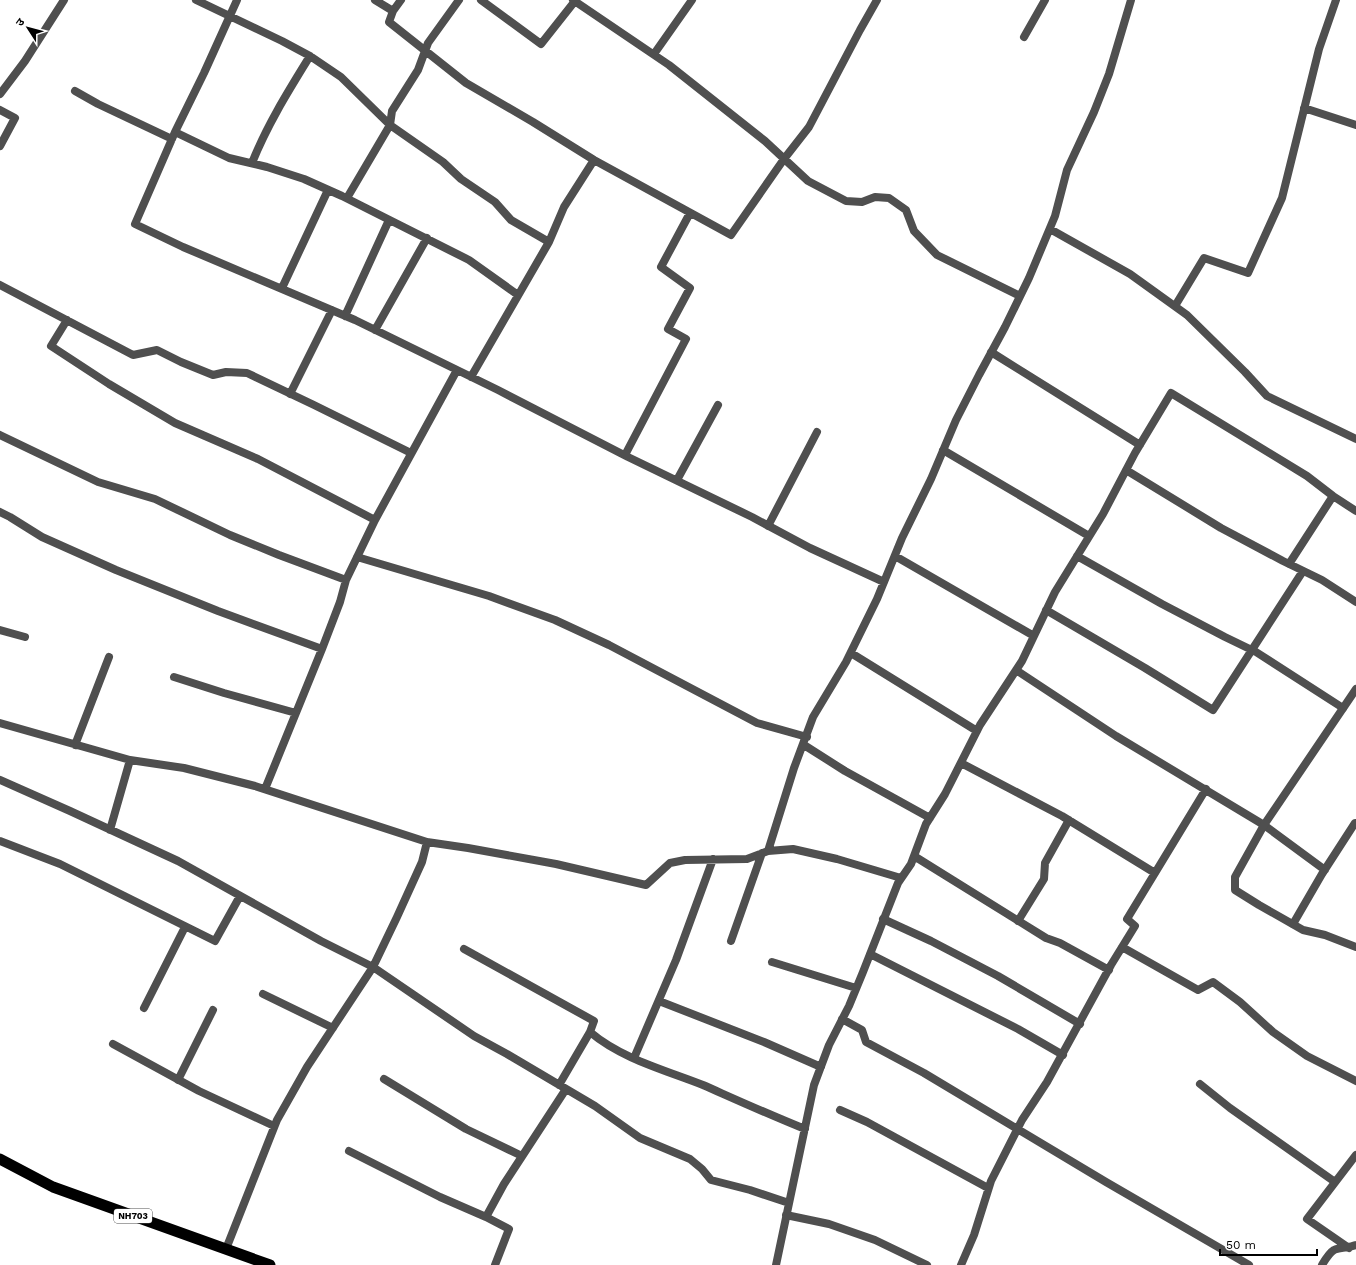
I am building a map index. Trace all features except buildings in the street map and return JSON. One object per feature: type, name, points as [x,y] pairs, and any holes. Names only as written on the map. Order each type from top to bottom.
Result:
[{"type":"highway","name":"NH703","points":[[0,1159],[53,1187],[270,1265]]},
{"type":"street","points":[[1,92],[25,61],[64,0]]},
{"type":"street","points":[[196,0],[282,41],[310,56],[341,77],[390,125],[443,162],[461,179],[495,202],[511,220],[549,242]]},
{"type":"street","points":[[237,0],[204,73],[173,136],[135,224],[183,247],[282,288],[375,330],[677,480],[810,548],[884,582]]},
{"type":"street","points":[[375,0],[393,11]]},
{"type":"street","points":[[401,0],[393,11],[388,22],[466,83],[534,122],[594,160],[731,235],[784,159],[809,127],[877,0]]},
{"type":"street","points":[[347,198],[390,125],[392,111],[418,70],[428,43],[459,0]]},
{"type":"street","points":[[481,0],[540,44],[574,1],[670,65],[765,141],[808,181],[846,201],[862,202],[875,197],[889,198],[906,210],[914,231],[937,255],[1020,296]]},
{"type":"street","points":[[654,54],[692,0]]},
{"type":"street","points":[[1024,37],[1045,0]]},
{"type":"street","points":[[731,942],[814,717],[851,653],[962,407],[1005,327],[1050,228],[1055,216],[1067,170],[1094,112],[1109,74],[1131,0]]},
{"type":"street","points":[[1175,306],[1204,258],[1248,272],[1282,198],[1319,49],[1336,0]]},
{"type":"street","points":[[252,163],[272,121],[291,86],[310,56]]},
{"type":"street","points":[[75,91],[98,104],[173,136],[229,158],[252,163],[304,179],[347,198],[469,260],[518,295]]},
{"type":"street","points":[[1304,108],[1356,125]]},
{"type":"street","points":[[0,110],[15,118],[0,146]]},
{"type":"street","points":[[471,377],[549,242],[564,208],[594,160]]},
{"type":"street","points":[[282,288],[328,190]]},
{"type":"street","points":[[625,455],[686,339],[668,329],[690,288],[662,267],[690,213]]},
{"type":"street","points":[[345,316],[389,220]]},
{"type":"street","points":[[1050,228],[1130,274],[1175,306],[1193,320],[1267,396],[1356,439]]},
{"type":"street","points":[[375,330],[427,238]]},
{"type":"street","points":[[0,285],[133,355],[157,350],[213,375],[226,372],[247,373],[411,453]]},
{"type":"street","points":[[290,394],[332,310]]},
{"type":"street","points":[[67,320],[51,346],[109,384],[175,423],[258,459],[375,520]]},
{"type":"street","points":[[992,352],[1140,445]]},
{"type":"street","points":[[265,789],[322,649],[340,602],[346,580],[375,520],[456,370]]},
{"type":"street","points":[[776,1265],[814,1085],[829,1045],[856,988],[898,883],[911,864],[926,824],[945,794],[978,731],[1016,670],[1055,592],[1103,514],[1126,470],[1171,392],[1307,476],[1356,511]]},
{"type":"street","points":[[677,480],[718,404]]},
{"type":"street","points":[[768,526],[817,432]]},
{"type":"street","points":[[1,438],[98,482],[155,499],[230,535],[346,580]]},
{"type":"street","points":[[943,450],[1089,536]]},
{"type":"street","points":[[1126,470],[1221,528],[1322,580],[1356,602]]},
{"type":"street","points":[[1289,564],[1333,496]]},
{"type":"street","points":[[0,512],[42,537],[116,570],[218,611],[322,649]]},
{"type":"street","points":[[895,556],[1034,636]]},
{"type":"street","points":[[1077,556],[1162,604],[1252,650],[1343,708]]},
{"type":"street","points":[[357,557],[489,596],[555,620],[609,645],[757,723],[805,741],[845,771],[930,818]]},
{"type":"street","points":[[1046,610],[1146,668],[1213,710],[1303,571]]},
{"type":"street","points":[[0,630],[24,637]]},
{"type":"street","points":[[851,653],[978,731]]},
{"type":"street","points":[[75,745],[109,656]]},
{"type":"street","points":[[1016,670],[1116,736],[1264,824],[1325,870]]},
{"type":"street","points":[[174,677],[224,693],[296,712]]},
{"type":"street","points":[[1356,689],[1264,824],[1235,877],[1235,890],[1303,930],[1325,935],[1356,947]]},
{"type":"street","points":[[0,723],[130,760],[184,768],[265,789],[427,842],[556,864],[646,885],[670,863],[685,860],[747,859],[765,852],[793,849],[837,859],[901,878]]},
{"type":"street","points":[[110,830],[130,760]]},
{"type":"street","points":[[961,763],[1069,820],[1155,873]]},
{"type":"street","points":[[0,780],[178,862],[373,967],[474,1036],[595,1106],[640,1138],[690,1159],[702,1169],[711,1180],[750,1190],[789,1203]]},
{"type":"street","points":[[961,1265],[974,1234],[990,1181],[1022,1120],[1048,1082],[1109,970],[1135,926],[1127,918],[1206,789]]},
{"type":"street","points":[[1018,921],[1044,879],[1045,863],[1069,820]]},
{"type":"street","points":[[1293,924],[1325,870],[1356,823]]},
{"type":"street","points":[[0,841],[60,864],[215,941],[240,896]]},
{"type":"street","points":[[226,1249],[274,1126],[307,1067],[373,967],[422,862],[427,842]]},
{"type":"street","points":[[914,856],[1046,938],[1060,943],[1109,970]]},
{"type":"street","points":[[634,1058],[659,1001],[713,859]]},
{"type":"street","points":[[883,920],[931,941],[998,976],[1080,1024]]},
{"type":"street","points":[[144,1008],[185,927]]},
{"type":"street","points":[[1122,947],[1198,990],[1214,982],[1240,1002],[1273,1032],[1307,1056],[1356,1081]]},
{"type":"street","points":[[464,949],[594,1021],[563,1087],[504,1184],[486,1217]]},
{"type":"street","points":[[870,954],[990,1015],[1063,1055]]},
{"type":"street","points":[[772,962],[856,988]]},
{"type":"street","points":[[263,994],[333,1028]]},
{"type":"street","points":[[659,1001],[751,1037],[821,1067]]},
{"type":"street","points":[[178,1080],[213,1010]]},
{"type":"street","points":[[842,1019],[862,1030],[866,1042],[924,1073],[1017,1130],[1249,1265]]},
{"type":"street","points":[[590,1032],[626,1055],[704,1086],[804,1129]]},
{"type":"street","points":[[113,1044],[199,1091],[274,1126]]},
{"type":"street","points":[[384,1080],[466,1129],[522,1156]]},
{"type":"street","points":[[1200,1084],[1230,1108],[1335,1182]]},
{"type":"street","points":[[840,1110],[866,1122],[988,1188]]},
{"type":"street","points":[[349,1151],[440,1197],[486,1217],[509,1229],[495,1265]]},
{"type":"street","points":[[1352,1247],[1307,1219],[1356,1155]]},
{"type":"street","points":[[786,1215],[829,1224],[875,1240],[927,1265]]},
{"type":"street","points":[[1322,1265],[1335,1250],[1352,1247]]}]
